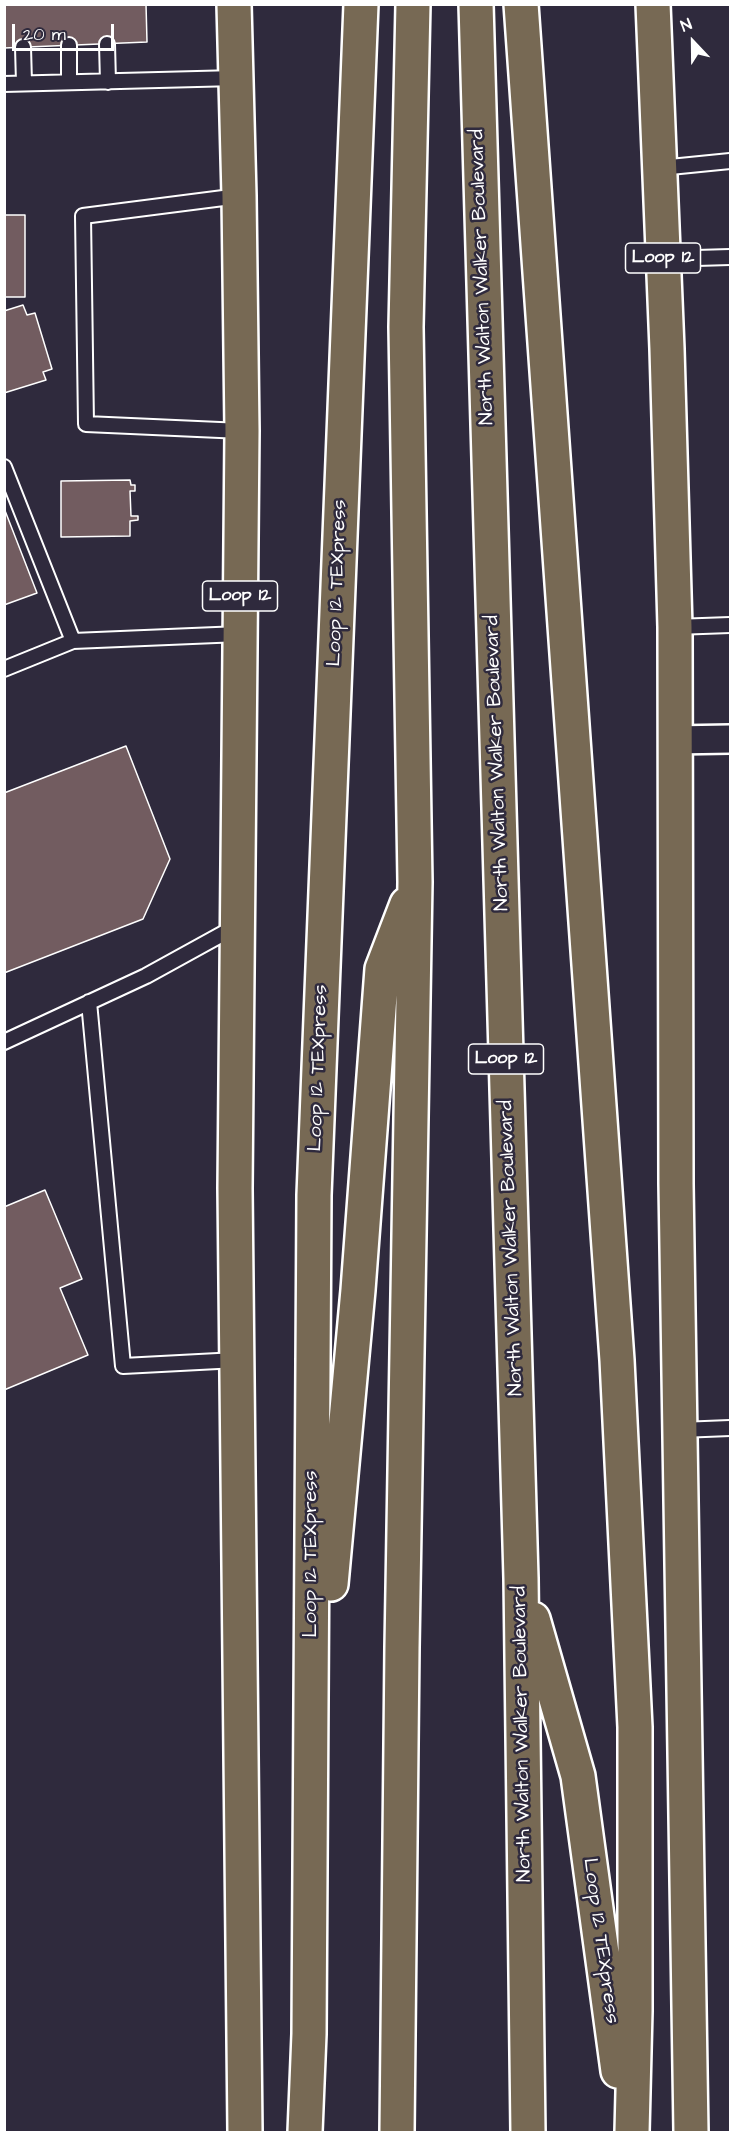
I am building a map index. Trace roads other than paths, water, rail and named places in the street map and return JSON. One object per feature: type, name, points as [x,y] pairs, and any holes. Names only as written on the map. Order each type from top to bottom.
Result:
[{"type":"main road","name":"Loop 12","points":[[234,4],[242,431],[235,1188],[237,1360]]},
{"type":"main road","name":"Loop 12 TEXpress","points":[[305,2133],[309,2034],[314,1195],[361,4]]},
{"type":"main road","points":[[397,2133],[402,1623],[415,882],[406,327],[413,4]]},
{"type":"main road","name":"North Walton Walker Boulevard","points":[[476,4],[521,1578],[528,2133]]},
{"type":"main road","points":[[521,4],[617,1360],[635,1727],[635,2011],[632,2133]]},
{"type":"main road","name":"Loop 12","points":[[653,4],[675,627],[676,1184],[680,1430]]},
{"type":"main road","points":[[310,1807],[358,1290],[382,969],[415,882]]},
{"type":"main road","points":[[237,1360],[245,2133]]},
{"type":"main road","points":[[680,1430],[691,2133]]},
{"type":"main road","name":"Loop 12 TEXpress","points":[[521,1578],[578,1776],[626,2133]]},
{"type":"street","points":[[674,740],[730,739]]},
{"type":"lane","points":[[107,44],[108,82]]},
{"type":"lane","points":[[69,45],[69,82]]},
{"type":"lane","points":[[23,47],[24,83]]},
{"type":"lane","points":[[4,84],[236,78]]},
{"type":"lane","points":[[660,168],[730,161]]},
{"type":"lane","points":[[239,196],[83,216],[86,424],[242,431]]},
{"type":"lane","points":[[663,259],[730,257]]},
{"type":"lane","points":[[4,467],[73,641]]},
{"type":"lane","points":[[675,627],[730,625]]},
{"type":"lane","points":[[4,669],[73,641],[240,634]]},
{"type":"lane","points":[[4,1042],[146,976],[237,926]]},
{"type":"lane","points":[[89,1002],[123,1366],[237,1360]]},
{"type":"lane","points":[[680,1430],[730,1428]]}]
